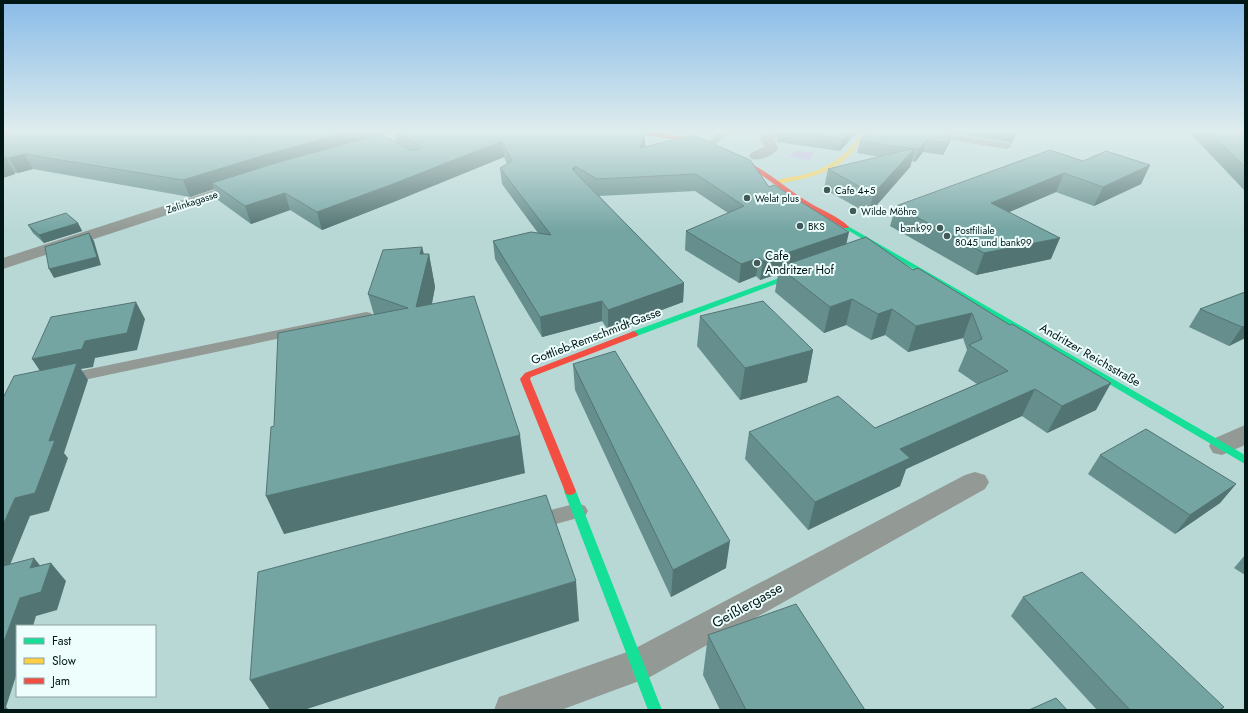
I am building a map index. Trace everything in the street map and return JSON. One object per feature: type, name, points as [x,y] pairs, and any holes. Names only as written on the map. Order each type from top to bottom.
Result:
[{"type":"street","name":"Andritzer Reichsstraße","points":[[747,163],[778,182],[799,199],[877,246],[1245,460]]},
{"type":"street","points":[[778,182],[809,174],[833,163]]},
{"type":"street","name":"Zelinkagasse","points":[[3,264],[256,181]]},
{"type":"street","points":[[868,250],[877,246]]},
{"type":"street","name":"Gottlieb-Remschmidt-Gasse","points":[[655,710],[534,396],[525,379],[528,375],[594,348],[816,268]]},
{"type":"street","points":[[1222,446],[1245,434]]},
{"type":"street","name":"Geißlergasse","points":[[512,710],[638,665],[975,482]]},
{"type":"lane","points":[[49,382],[366,316]]},
{"type":"lane","points":[[518,527],[578,511]]},
{"type":"building","points":[[81,163],[238,163],[183,180]]},
{"type":"building","points":[[275,163],[446,163],[317,212],[285,193],[245,206],[212,183]]},
{"type":"building","points":[[508,163],[752,163],[769,187],[774,185],[849,232],[763,261],[759,258],[741,264],[686,231],[744,206],[696,174],[597,179],[575,166],[572,169],[684,283],[608,310],[602,301],[540,317],[493,241],[531,232],[551,235],[500,168]]},
{"type":"building","points":[[852,163],[901,163],[873,194],[828,169]]},
{"type":"building","points":[[1013,163],[1145,163],[1150,165],[1103,187],[1064,173],[991,203],[1060,238],[984,253],[896,206]]},
{"type":"building","points":[[66,213],[78,223],[39,235],[28,225]]},
{"type":"building","points":[[89,233],[97,257],[49,269],[45,247]]},
{"type":"building","points":[[866,237],[913,270],[918,268],[1010,325],[1012,324],[1111,383],[1062,406],[1035,389],[900,449],[910,458],[815,502],[749,432],[838,396],[875,428],[1008,371],[969,345],[982,339],[972,313],[916,326],[892,309],[878,314],[852,299],[830,307],[779,267]]},
{"type":"building","points":[[422,247],[420,254],[429,254],[416,307],[474,296],[520,435],[266,496],[271,427],[274,426],[278,333],[408,308],[368,294],[383,250]]},
{"type":"building","points":[[1245,292],[1245,326],[1242,327],[1200,309]]},
{"type":"building","points":[[763,301],[813,350],[745,368],[700,316]]},
{"type":"building","points":[[136,302],[127,333],[85,341],[82,349],[32,359],[51,317]]},
{"type":"building","points":[[615,351],[730,541],[673,570],[573,364]]},
{"type":"building","points":[[77,363],[49,441],[55,440],[35,493],[15,498],[3,525],[3,398],[14,376]]},
{"type":"building","points":[[1146,429],[1236,484],[1190,515],[1100,455]]},
{"type":"building","points":[[546,495],[576,581],[250,680],[258,572]]},
{"type":"building","points":[[34,558],[30,568],[51,563],[41,592],[20,598],[3,644],[3,566]]},
{"type":"building","points":[[1082,572],[1224,707],[1219,710],[1130,710],[1023,597]]},
{"type":"building","points":[[796,604],[865,710],[746,710],[708,635]]},
{"type":"building","points":[[1056,698],[1067,710],[1029,710]]},
{"type":"traffic: fast","points":[[846,227],[1245,460]]},
{"type":"traffic: fast","points":[[634,334],[804,272]]},
{"type":"traffic: fast","points":[[570,491],[655,710]]},
{"type":"traffic: slow","points":[[778,182],[813,174],[836,163]]},
{"type":"traffic: jam","points":[[747,163],[771,178],[799,199],[846,227]]},
{"type":"traffic: jam","points":[[570,491],[525,379],[528,375],[634,334]]},
{"type":"place","name":"Cafe 4+5","points":[[827,190]]},
{"type":"place","name":"Welat plus","points":[[747,198]]},
{"type":"place","name":"Wilde Möhre","points":[[853,211]]},
{"type":"place","name":"BKS","points":[[800,226]]},
{"type":"place","name":"bank99","points":[[940,228]]},
{"type":"place","name":"Postfiliale 8045 und bank99","points":[[947,236]]},
{"type":"place","name":"Cafe Andritzer Hof","points":[[757,263]]}]
